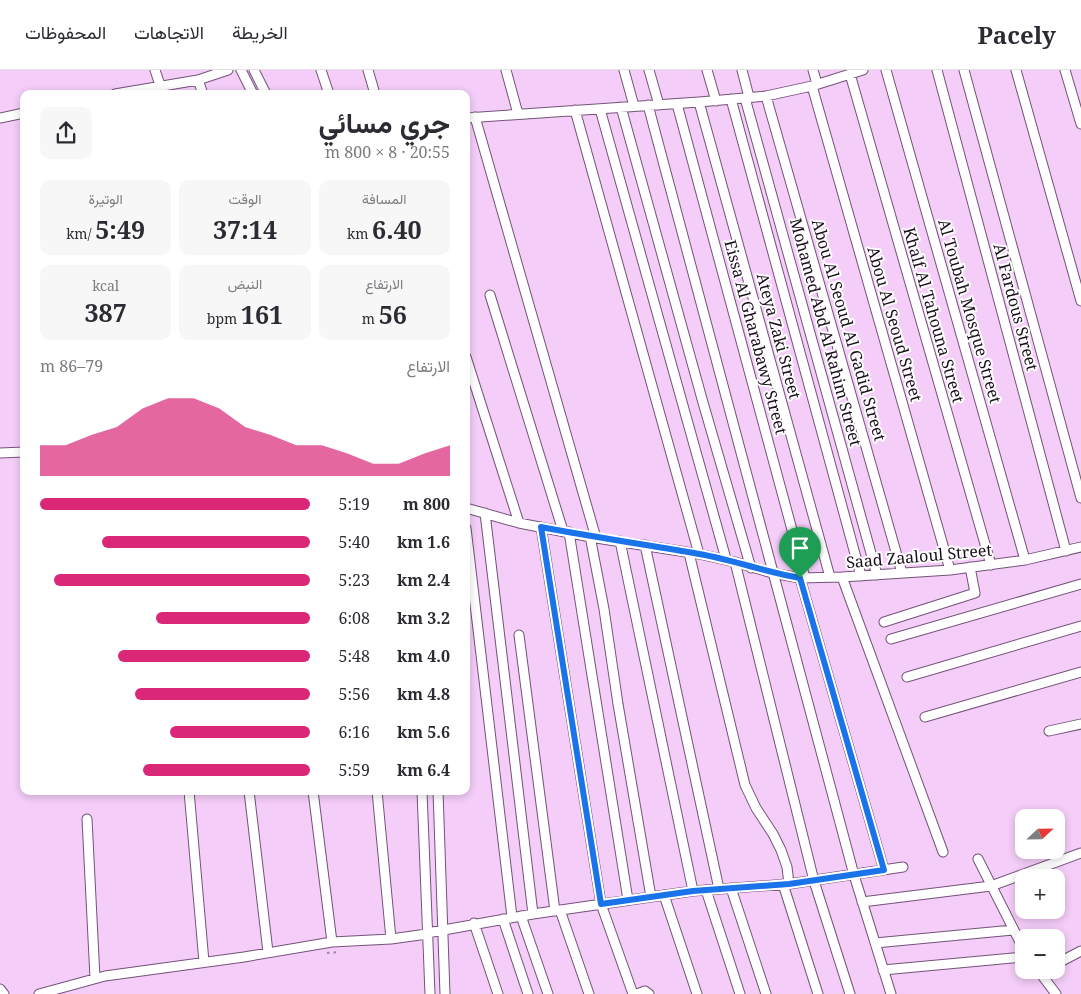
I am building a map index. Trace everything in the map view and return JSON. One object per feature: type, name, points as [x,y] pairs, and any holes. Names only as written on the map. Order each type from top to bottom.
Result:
[{"type":"street","points":[[155,70],[160,85]]},
{"type":"street","points":[[135,90],[198,80],[208,73],[228,70]]},
{"type":"street","points":[[241,70],[251,90]]},
{"type":"street","points":[[254,70],[264,90]]},
{"type":"street","points":[[321,70],[327,90]]},
{"type":"street","points":[[368,70],[374,90]]},
{"type":"street","points":[[506,70],[518,114]]},
{"type":"street","points":[[624,70],[634,106]]},
{"type":"street","points":[[649,70],[658,105]]},
{"type":"street","points":[[708,70],[716,101]]},
{"type":"street","name":"Mohamed Abd Al Rahim Street","points":[[742,70],[747,98],[877,575]]},
{"type":"street","name":"Abou Al Seoud Street","points":[[813,70],[814,85],[950,570]]},
{"type":"street","points":[[650,897],[593,537],[471,118],[766,96],[814,85],[863,70]]},
{"type":"street","name":"Al Toubah Mosque Street","points":[[886,70],[1026,560]]},
{"type":"street","name":"Al Fardous Street","points":[[937,70],[1066,551]]},
{"type":"street","points":[[964,70],[1081,498]]},
{"type":"street","points":[[1016,70],[1081,301]]},
{"type":"street","points":[[1065,70],[1081,124]]},
{"type":"street","name":"Khalf Al Tahouna Street","points":[[852,72],[990,565]]},
{"type":"street","points":[[198,80],[202,90]]},
{"type":"street","name":"Abou Al Seoud Al Gadid Street","points":[[766,96],[902,573]]},
{"type":"street","points":[[731,99],[860,576]]},
{"type":"street","name":"Ateya Zaki Street","points":[[699,102],[830,577]]},
{"type":"street","name":"Eissa Al Gharabawy Street","points":[[677,104],[803,578],[884,870]]},
{"type":"street","points":[[648,105],[854,875],[891,994]]},
{"type":"street","points":[[621,107],[751,568]]},
{"type":"street","points":[[600,108],[726,559]]},
{"type":"street","points":[[575,110],[699,554]]},
{"type":"street","points":[[0,118],[20,115]]},
{"type":"street","points":[[490,294],[566,532],[628,900]]},
{"type":"street","points":[[470,370],[519,523]]},
{"type":"street","points":[[0,454],[20,452]]},
{"type":"street","name":"Saad Zaaloul Street","points":[[470,509],[519,523],[726,559],[751,568],[803,578],[970,568],[1026,560],[1081,547]]},
{"type":"street","points":[[485,513],[533,914]]},
{"type":"street","points":[[541,527],[601,904],[633,994]]},
{"type":"street","points":[[620,542],[693,891]]},
{"type":"street","points":[[645,545],[719,889]]},
{"type":"street","points":[[689,552],[745,785],[759,814],[773,834],[787,867],[786,884],[818,994]]},
{"type":"street","points":[[470,559],[517,917],[548,994]]},
{"type":"street","points":[[735,562],[814,881],[850,994]]},
{"type":"street","points":[[884,622],[975,593],[970,568]]},
{"type":"street","points":[[842,577],[943,852]]},
{"type":"street","points":[[891,639],[1081,584]]},
{"type":"street","points":[[907,677],[1081,626]]},
{"type":"street","points":[[519,635],[558,910],[589,994]]},
{"type":"street","points":[[925,717],[1081,672]]},
{"type":"street","points":[[1050,731],[1081,724]]},
{"type":"street","points":[[189,795],[204,962]]},
{"type":"street","points":[[248,795],[268,952]]},
{"type":"street","points":[[314,795],[332,942]]},
{"type":"street","points":[[377,795],[391,939]]},
{"type":"street","points":[[422,795],[430,994]]},
{"type":"street","points":[[438,795],[445,994]]},
{"type":"street","points":[[86,819],[95,978]]},
{"type":"street","points":[[862,902],[991,886],[1081,853]]},
{"type":"street","points":[[978,859],[1015,935]]},
{"type":"street","points":[[39,994],[95,978],[332,942],[391,939],[533,914],[628,900],[693,891],[814,881],[903,867]]},
{"type":"street","points":[[732,888],[766,994]]},
{"type":"street","points":[[706,890],[740,994]]},
{"type":"street","points":[[664,895],[697,994]]},
{"type":"street","points":[[503,919],[528,994]]},
{"type":"street","points":[[474,924],[498,994]]},
{"type":"street","points":[[875,943],[1012,930]]},
{"type":"street","points":[[1065,959],[1081,951]]},
{"type":"street","points":[[884,970],[1015,958]]},
{"type":"street","points":[[1046,979],[1056,994]]},
{"type":"street","points":[[0,989],[4,994]]},
{"type":"street","points":[[637,994],[645,991],[649,994]]},
{"type":"route","points":[[541,527],[596,538],[699,554],[772,573],[800,578],[884,870],[789,884],[693,891],[601,904],[541,527]]}]
